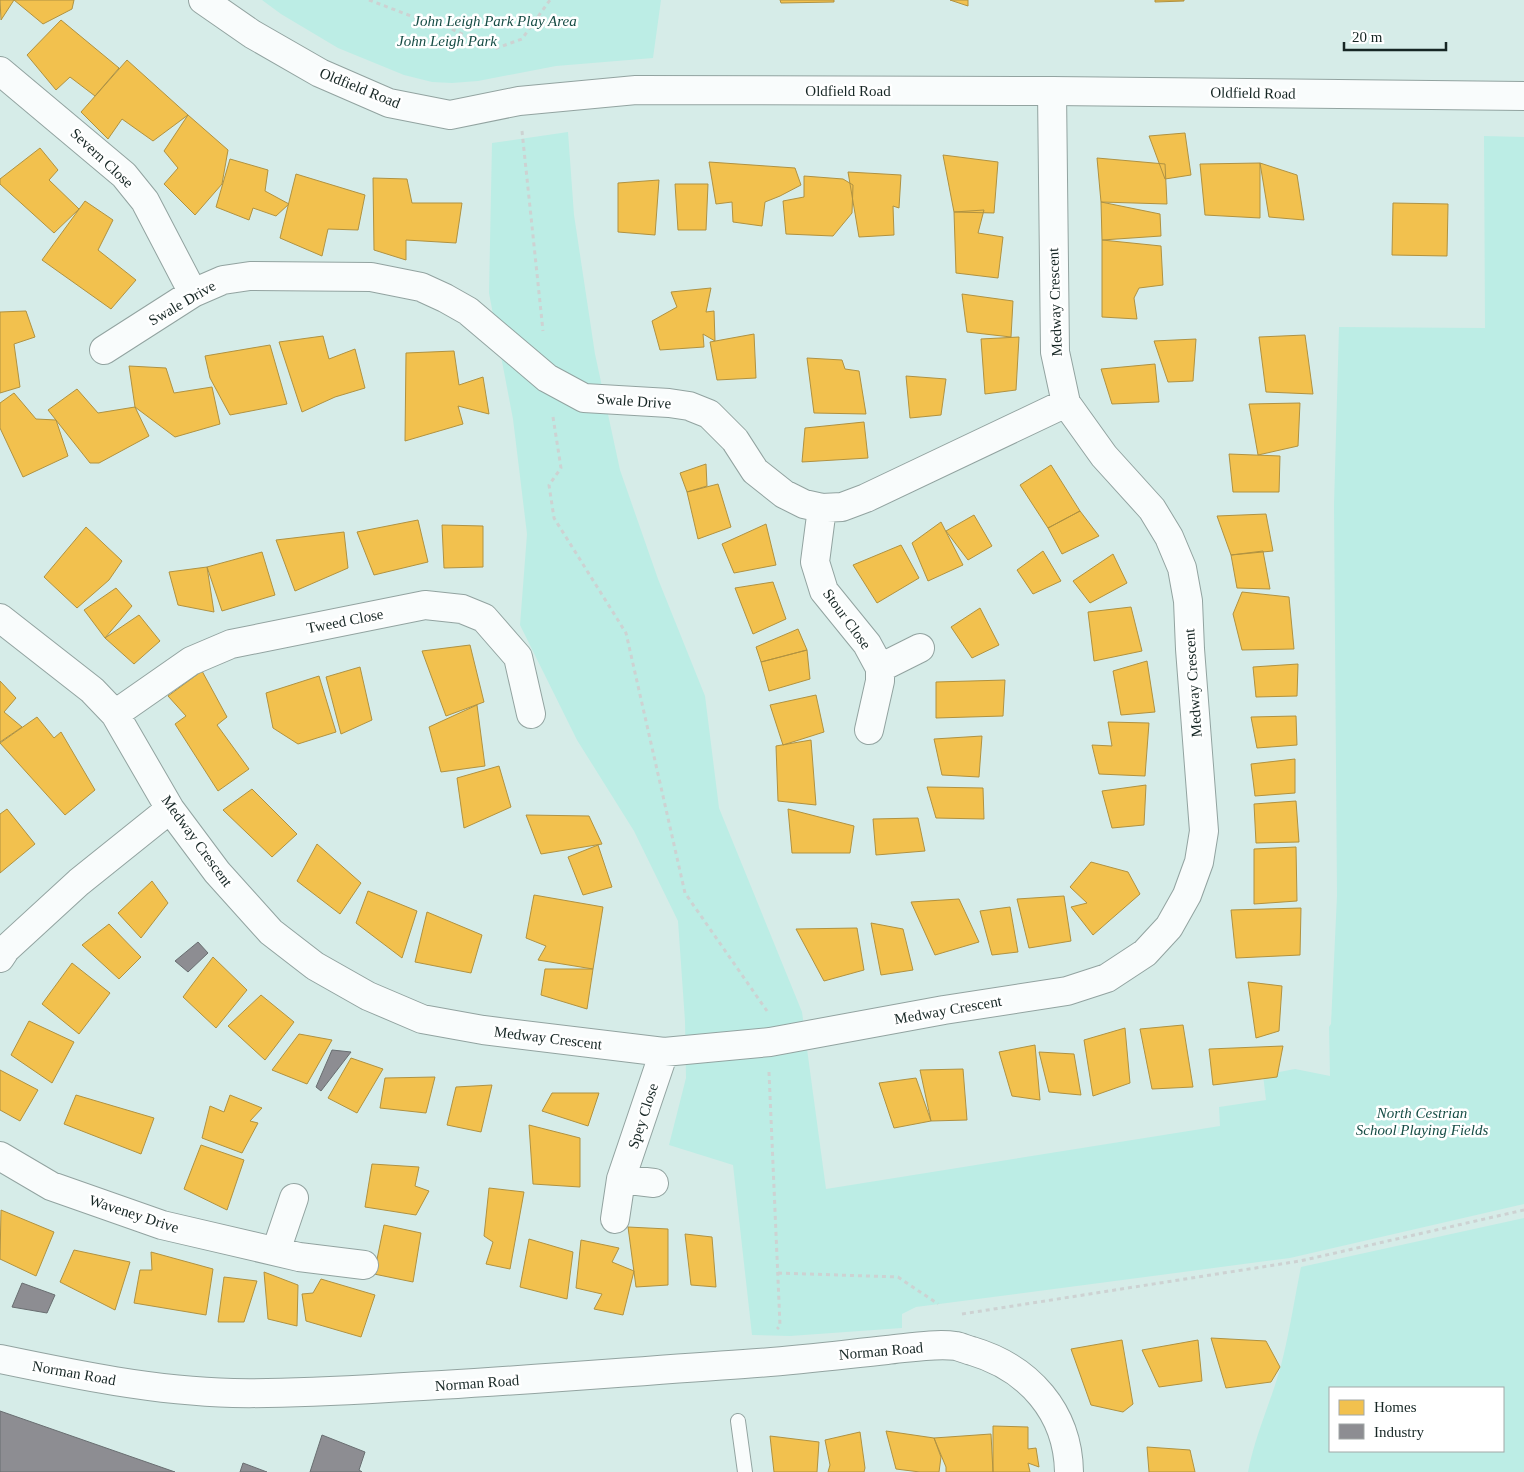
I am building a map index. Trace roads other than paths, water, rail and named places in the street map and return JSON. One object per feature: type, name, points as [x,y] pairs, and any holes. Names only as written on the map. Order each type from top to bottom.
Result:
[{"type":"street","name":"Oldfield Road","points":[[203,0],[252,34],[320,73],[389,103],[450,115],[519,101],[636,90],[1052,91],[1524,96]]},
{"type":"street","name":"Severn Close","points":[[0,71],[124,175],[145,201],[193,293]]},
{"type":"street","name":"Medway Crescent","points":[[0,618],[92,690],[115,714],[170,809],[217,872],[271,932],[315,966],[368,996],[422,1019],[483,1030],[664,1052],[770,1042],[944,1010],[1067,991],[1107,978],[1145,953],[1169,927],[1186,895],[1199,862],[1204,831],[1188,601],[1182,568],[1169,537],[1152,509],[1104,456],[1066,402],[1054,352],[1052,91]]},
{"type":"street","name":"Swale Drive","points":[[104,350],[193,293],[223,280],[250,276],[371,277],[421,288],[468,311],[548,378],[584,398],[669,403],[690,406],[709,414],[735,440],[755,471],[784,494],[804,504],[822,508],[842,507],[866,498],[1066,402]]},
{"type":"street","name":"Stour Close","points":[[822,508],[815,562],[824,591],[867,644],[880,668]]},
{"type":"street","name":"Tweed Close","points":[[115,714],[191,661],[231,644],[424,606],[462,609],[484,618],[518,657],[531,714]]},
{"type":"street","points":[[869,730],[880,681],[880,668],[920,648]]},
{"type":"street","points":[[0,958],[6,950],[78,882],[170,809]]},
{"type":"street","name":"Spey Close","points":[[615,1219],[622,1179],[664,1052]]},
{"type":"street","name":"Waveney Drive","points":[[0,1156],[51,1186],[162,1225],[299,1257],[364,1265]]},
{"type":"street","points":[[622,1179],[654,1183]]},
{"type":"street","points":[[276,1251],[294,1198]]},
{"type":"street","name":"Norman Road","points":[[0,1359],[66,1373],[156,1387],[232,1393],[309,1392],[745,1364],[923,1346],[956,1346],[992,1357],[1012,1368],[1042,1396],[1053,1410],[1062,1431],[1069,1460],[1069,1472]]},
{"type":"lane","points":[[738,1421],[745,1472]]},
{"type":"park label","name":"John Leigh Park Play Area","points":[[495,21]]},
{"type":"park label","name":"John Leigh Park","points":[[447,41]]},
{"type":"park label","name":"North Cestrian School Playing Fields","points":[[1422,1122]]}]
